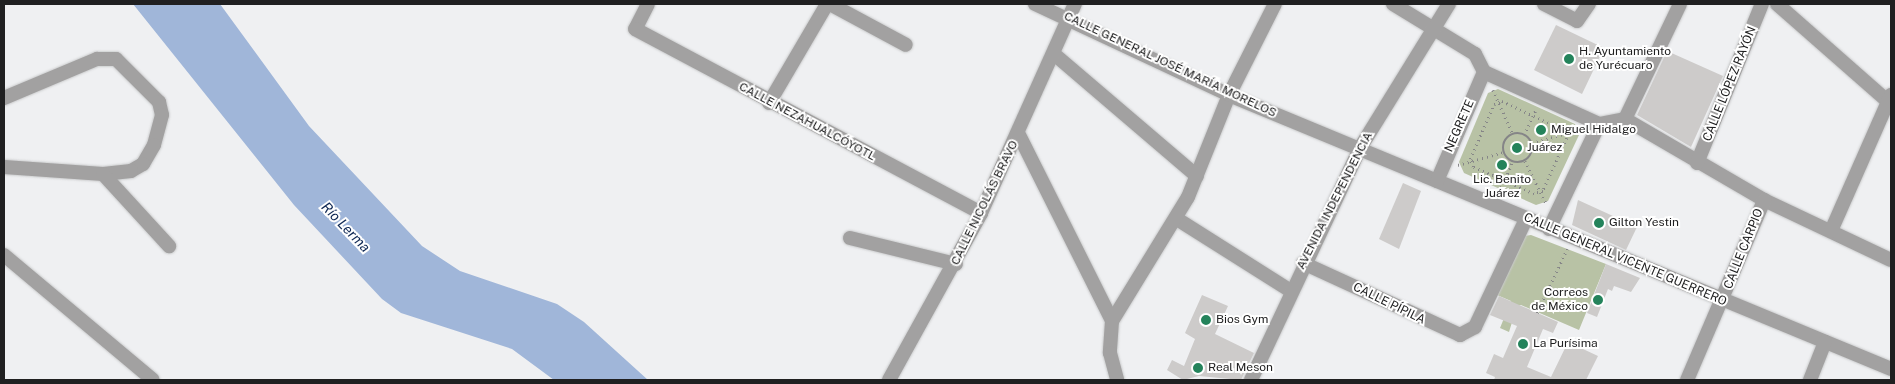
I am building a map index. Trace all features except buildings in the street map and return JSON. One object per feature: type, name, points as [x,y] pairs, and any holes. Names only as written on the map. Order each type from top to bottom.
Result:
[{"type":"street","name":"CALLE NEZAHUALCÓYOTL","points":[[648,4],[635,29],[769,103],[981,213]]},
{"type":"street","points":[[769,103],[828,4],[906,45]]},
{"type":"street","name":"CALLE GENERAL JOSÉ MARÍA MORELOS","points":[[1035,4],[1228,95],[1360,148]]},
{"type":"street","name":"CALLE NICOLÁS BRAVO","points":[[889,380],[956,264],[1019,135],[1075,4]]},
{"type":"street","points":[[1118,380],[1110,354],[1112,322],[1176,219],[1198,176],[1228,95],[1274,4]]},
{"type":"street","points":[[1393,4],[1475,54],[1484,72],[1599,124],[1625,119],[1697,163],[1764,200],[1891,260]]},
{"type":"street","name":"AVENIDA INDEPENDENCIA","points":[[1251,380],[1303,263],[1360,148],[1449,4]]},
{"type":"street","points":[[1544,4],[1576,21],[1589,4]]},
{"type":"street","points":[[1625,119],[1680,4]]},
{"type":"street","name":"CALLE LÓPEZ RAYÓN","points":[[1697,163],[1762,4]]},
{"type":"street","points":[[1777,4],[1890,101],[1831,232]]},
{"type":"street","points":[[1054,54],[1198,176]]},
{"type":"street","points":[[4,98],[97,59],[116,59],[159,102],[160,128],[143,164],[131,171],[103,174],[4,167]]},
{"type":"street","name":"NEGRETE","points":[[1437,181],[1484,72]]},
{"type":"street","points":[[1549,229],[1599,124]]},
{"type":"street","points":[[1019,135],[1112,322]]},
{"type":"street","name":"CALLE GENERAL VICENTE GUERRERO","points":[[1360,148],[1722,302],[1891,369]]},
{"type":"street","points":[[103,174],[170,246]]},
{"type":"street","name":"CALLE CARPIO","points":[[1687,380],[1722,302],[1764,200]]},
{"type":"street","name":"CALLE PÍPILA","points":[[1303,263],[1450,333],[1460,335],[1475,327],[1526,218]]},
{"type":"street","points":[[1176,219],[1291,291]]},
{"type":"street","points":[[850,238],[956,264]]},
{"type":"street","points":[[4,255],[153,380]]},
{"type":"street","points":[[1810,380],[1825,342]]},
{"type":"path","points":[[1484,72],[1513,134]]},
{"type":"path","points":[[1524,135],[1540,98]]},
{"type":"path","points":[[1498,102],[1533,116],[1565,134]]},
{"type":"path","points":[[1471,163],[1498,102]]},
{"type":"path","points":[[1542,203],[1524,161],[1532,144],[1599,124]]},
{"type":"path","points":[[1504,152],[1506,139],[1513,134],[1524,135],[1532,144]]},
{"type":"path","points":[[1538,193],[1565,134]]},
{"type":"path","points":[[1446,160],[1461,167],[1504,152]]},
{"type":"path","points":[[1504,152],[1513,162]]},
{"type":"path","points":[[1513,162],[1524,161]]},
{"type":"path","points":[[1494,204],[1513,162]]},
{"type":"path","points":[[1471,163],[1504,181],[1538,193]]},
{"type":"path","points":[[1537,313],[1567,249]]},
{"type":"green space","points":[[1498,89],[1575,124],[1579,135],[1548,201],[1536,205],[1464,173],[1459,162],[1488,93]]},
{"type":"green space","points":[[1531,235],[1606,264],[1579,330],[1521,305],[1517,306],[1509,332],[1500,328],[1511,301],[1497,295],[1524,236]]},
{"type":"water","name":"Río Lerma","points":[[133,4],[220,4],[309,126],[422,246],[460,271],[557,304],[584,322],[648,380],[554,380],[512,349],[401,313],[382,299],[294,205]]},
{"type":"place","name":"H. Ayuntamiento de Yurécuaro","points":[[1569,59]]},
{"type":"place","name":"Miguel Hidalgo","points":[[1541,130]]},
{"type":"place","name":"Juárez","points":[[1517,148]]},
{"type":"place","name":"Lic. Benito Juárez","points":[[1502,165]]},
{"type":"place","name":"Gilton Yestin","points":[[1599,223]]},
{"type":"place","name":"Correos de México","points":[[1598,300]]},
{"type":"place","name":"Bios Gym","points":[[1206,320]]},
{"type":"place","name":"La Purísima","points":[[1523,344]]},
{"type":"place","name":"Real Meson","points":[[1198,368]]}]
